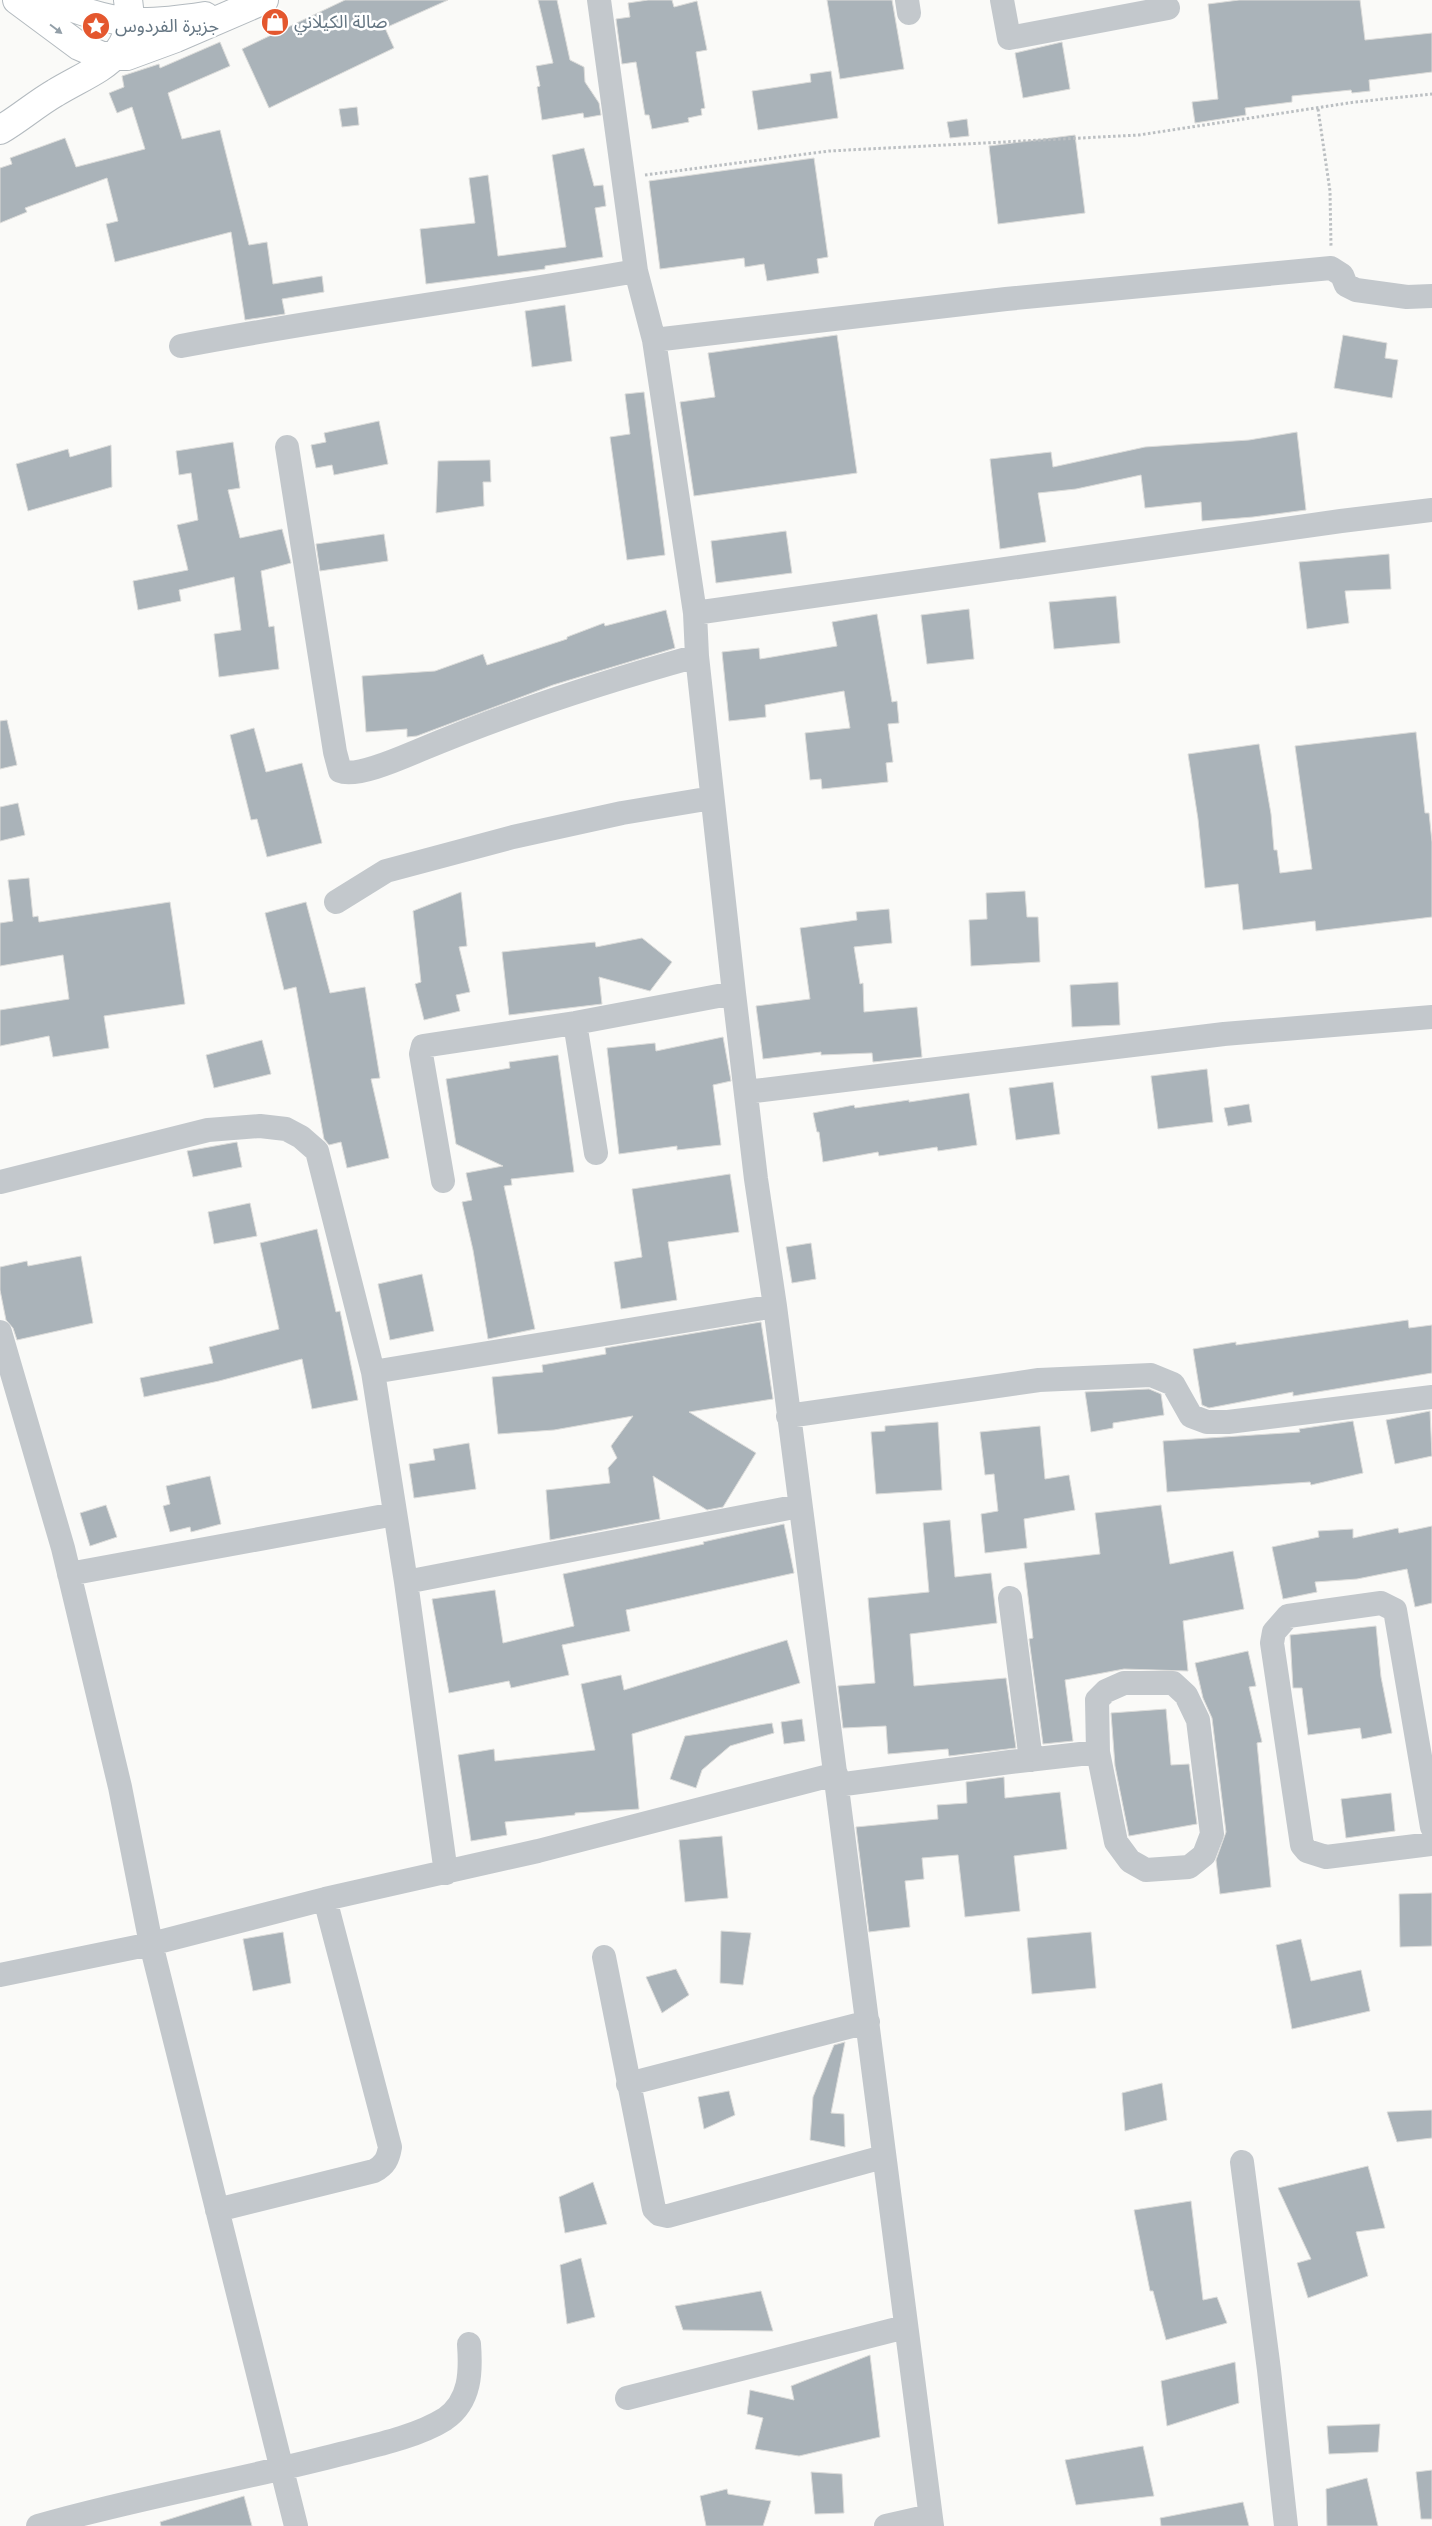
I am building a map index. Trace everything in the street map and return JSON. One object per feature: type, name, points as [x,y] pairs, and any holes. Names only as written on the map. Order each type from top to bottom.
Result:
[{"type":"main road","points":[[17,0],[90,53],[115,57]]},
{"type":"main road","points":[[53,0],[184,19],[255,4]]},
{"type":"main road","points":[[0,130],[53,94],[115,57],[150,48],[255,4]]},
{"type":"main road","points":[[53,94],[79,46],[96,7]]},
{"type":"main road","points":[[115,57],[125,43],[129,12]]},
{"type":"street","points":[[599,0],[636,271],[654,340],[695,613],[697,656],[712,798],[756,1179],[775,1306],[799,1506],[836,1780],[848,1888],[868,2022],[883,2157],[931,2521],[886,2526]]},
{"type":"street","points":[[1002,0],[1009,38],[1168,8]]},
{"type":"street","points":[[654,340],[1006,299],[1331,268],[1342,275],[1346,285],[1356,290],[1407,297],[1432,296]]},
{"type":"street","points":[[182,346],[282,327],[507,294],[636,271]]},
{"type":"street","points":[[287,447],[335,752],[340,771],[352,773],[379,765],[482,723],[624,676],[697,656]]},
{"type":"street","points":[[695,613],[1341,521],[1432,510]]},
{"type":"street","points":[[336,902],[386,871],[513,837],[622,813],[712,798]]},
{"type":"street","points":[[443,1181],[421,1054],[423,1046],[575,1023],[734,993]]},
{"type":"street","points":[[746,1092],[1224,1034],[1432,1017]]},
{"type":"street","points":[[575,1023],[596,1153]]},
{"type":"street","points":[[0,1182],[208,1130],[260,1126],[286,1129],[301,1137],[317,1151],[373,1372],[406,1582],[446,1873]]},
{"type":"street","points":[[373,1372],[775,1306]]},
{"type":"street","points":[[0,1332],[69,1574],[120,1788],[151,1944],[296,2526]]},
{"type":"street","points":[[788,1416],[1039,1380],[1108,1376],[1151,1375],[1173,1384],[1191,1416],[1207,1422],[1228,1422],[1432,1397]]},
{"type":"street","points":[[406,1582],[799,1506]]},
{"type":"street","points":[[69,1574],[395,1514]]},
{"type":"street","points":[[1010,1598],[1031,1760]]},
{"type":"street","points":[[1432,1827],[1395,1610],[1391,1606],[1381,1603],[1288,1616],[1274,1632],[1272,1642],[1302,1845],[1307,1851],[1326,1857],[1432,1844]]},
{"type":"street","points":[[1124,1683],[1173,1683],[1186,1695],[1198,1720],[1212,1834],[1204,1855],[1189,1867],[1146,1870],[1130,1861],[1116,1842],[1098,1752],[1097,1700],[1106,1691],[1124,1683]]},
{"type":"street","points":[[0,1975],[151,1944],[325,1899],[446,1873],[836,1780],[1098,1752]]},
{"type":"street","points":[[217,2210],[374,2171],[382,2167],[388,2159],[390,2147],[325,1899]]},
{"type":"street","points":[[604,1957],[654,2210],[659,2214],[668,2216],[883,2157]]},
{"type":"street","points":[[628,2084],[868,2022]]},
{"type":"street","points":[[1242,2162],[1269,2370],[1286,2526]]},
{"type":"street","points":[[627,2398],[905,2327]]},
{"type":"street","points":[[38,2526],[77,2515],[282,2469],[374,2445],[422,2430],[446,2418],[460,2402],[469,2385],[469,2344]]},
{"type":"path","points":[[624,178],[829,152],[1139,135],[1432,94]]},
{"type":"path","points":[[1318,109],[1330,191],[1331,268]]},
{"type":"building","points":[[345,0],[448,0],[385,28],[394,48],[269,108],[242,49]]},
{"type":"building","points":[[538,0],[557,0],[570,60],[584,67],[585,82],[599,103],[601,115],[584,118],[583,113],[542,120],[537,87],[540,86],[536,66],[553,63]]},
{"type":"building","points":[[648,0],[672,0],[674,7],[697,1],[707,50],[696,52],[705,108],[701,109],[702,115],[688,118],[689,122],[652,129],[649,115],[645,115],[636,62],[622,64],[616,19],[630,17],[628,3]]},
{"type":"building","points":[[827,0],[892,0],[904,69],[840,79]]},
{"type":"building","points":[[1239,0],[1360,0],[1365,40],[1432,33],[1432,72],[1369,80],[1370,91],[1352,93],[1351,90],[1292,96],[1292,102],[1245,108],[1246,115],[1195,123],[1192,102],[1218,99],[1208,4]]},
{"type":"building","points":[[220,42],[230,66],[168,93],[182,139],[220,130],[249,245],[267,242],[273,284],[322,276],[324,292],[282,299],[285,314],[245,320],[231,232],[115,262],[106,224],[118,221],[107,178],[25,208],[27,212],[0,223],[0,168],[12,164],[10,158],[65,138],[76,167],[145,149],[132,107],[117,113],[109,93],[124,87],[122,76],[159,64],[160,68]]},
{"type":"building","points":[[1062,42],[1070,89],[1023,98],[1015,53]]},
{"type":"building","points":[[831,71],[838,118],[758,130],[752,91],[811,82],[810,74]]},
{"type":"building","points":[[357,107],[359,125],[342,127],[339,109]]},
{"type":"building","points":[[967,119],[969,136],[950,138],[947,122]]},
{"type":"building","points":[[1075,135],[1085,213],[998,224],[989,146]]},
{"type":"building","points":[[584,148],[594,186],[603,185],[606,206],[595,208],[603,257],[545,266],[545,269],[426,284],[420,229],[475,223],[469,178],[488,175],[498,256],[566,247],[552,155]]},
{"type":"building","points":[[814,158],[828,257],[817,259],[819,273],[767,281],[764,264],[745,267],[744,258],[660,269],[649,181]]},
{"type":"building","points":[[565,305],[572,361],[532,367],[525,311]]},
{"type":"building","points":[[837,335],[857,473],[694,496],[680,402],[715,397],[708,353]]},
{"type":"building","points":[[1343,335],[1387,343],[1385,358],[1398,360],[1392,398],[1334,388]]},
{"type":"building","points":[[644,392],[665,555],[627,560],[610,437],[630,434],[625,394]]},
{"type":"building","points":[[379,421],[388,464],[334,475],[332,465],[316,468],[311,445],[326,442],[324,433]]},
{"type":"building","points":[[1297,432],[1306,510],[1202,521],[1201,502],[1145,508],[1141,475],[1076,489],[1038,493],[1046,542],[1000,549],[990,459],[1051,452],[1053,467],[1145,447],[1249,440]]},
{"type":"building","points":[[233,442],[240,488],[228,490],[240,538],[282,529],[291,563],[261,571],[269,627],[274,626],[279,669],[219,677],[214,634],[241,630],[234,577],[179,590],[181,601],[138,610],[133,581],[188,570],[177,525],[198,520],[191,473],[179,475],[176,451]]},
{"type":"building","points":[[111,445],[112,487],[28,511],[16,464],[68,449],[70,457]]},
{"type":"building","points":[[490,460],[491,482],[483,482],[484,506],[436,513],[438,461]]},
{"type":"building","points":[[786,531],[792,573],[716,583],[711,541]]},
{"type":"building","points":[[384,534],[388,561],[320,571],[316,544]]},
{"type":"building","points":[[1389,554],[1391,589],[1345,591],[1349,623],[1307,629],[1299,562]]},
{"type":"building","points":[[1116,596],[1120,643],[1054,649],[1049,602]]},
{"type":"building","points":[[969,609],[974,659],[927,664],[921,615]]},
{"type":"building","points":[[666,610],[675,648],[553,685],[417,736],[407,737],[407,729],[366,732],[362,676],[435,671],[483,654],[487,665],[567,639],[567,637],[604,623],[605,626]]},
{"type":"building","points":[[877,614],[892,702],[897,701],[899,723],[888,724],[893,762],[886,763],[888,782],[822,789],[821,779],[810,780],[805,733],[850,728],[844,691],[765,705],[766,717],[729,721],[722,652],[759,648],[760,659],[837,646],[832,622]]},
{"type":"building","points":[[7,720],[17,765],[0,769],[0,721]]},
{"type":"building","points":[[254,728],[266,772],[302,763],[322,843],[267,857],[257,819],[251,820],[230,735]]},
{"type":"building","points":[[1416,732],[1425,813],[1429,813],[1432,842],[1432,917],[1316,931],[1315,921],[1243,930],[1238,884],[1205,888],[1198,819],[1188,754],[1259,744],[1271,814],[1274,850],[1277,850],[1280,873],[1312,869],[1295,746]]},
{"type":"building","points":[[18,803],[25,835],[0,841],[0,807]]},
{"type":"building","points":[[29,878],[33,917],[38,916],[39,922],[170,902],[185,1004],[104,1016],[109,1048],[53,1057],[49,1036],[0,1046],[0,1010],[69,999],[63,955],[0,966],[0,923],[13,921],[8,880]]},
{"type":"building","points":[[1025,891],[1027,917],[1038,917],[1040,962],[971,966],[969,920],[987,919],[986,893]]},
{"type":"building","points":[[461,892],[467,946],[459,947],[470,992],[456,995],[460,1011],[424,1020],[415,984],[421,982],[413,911]]},
{"type":"building","points":[[306,902],[330,993],[365,987],[380,1078],[371,1079],[389,1158],[347,1168],[341,1142],[329,1145],[324,1139],[296,987],[284,990],[265,913]]},
{"type":"building","points":[[889,909],[892,943],[854,947],[860,984],[863,983],[864,1012],[917,1007],[922,1057],[873,1062],[872,1053],[821,1055],[821,1052],[763,1059],[756,1006],[810,999],[800,928],[857,920],[856,912]]},
{"type":"building","points":[[642,938],[672,962],[650,991],[599,977],[602,1004],[509,1015],[502,952],[595,942],[596,947]]},
{"type":"building","points":[[1118,982],[1120,1025],[1072,1027],[1070,985]]},
{"type":"building","points":[[723,1037],[731,1081],[713,1085],[721,1145],[677,1150],[677,1146],[619,1154],[607,1048],[655,1043],[656,1051]]},
{"type":"building","points":[[262,1040],[271,1074],[214,1088],[206,1055]]},
{"type":"building","points":[[558,1055],[574,1172],[511,1179],[512,1185],[504,1186],[535,1329],[488,1339],[473,1250],[462,1202],[472,1200],[466,1173],[503,1166],[456,1144],[446,1079],[510,1068],[509,1062]]},
{"type":"building","points":[[1207,1069],[1213,1122],[1158,1129],[1151,1076]]},
{"type":"building","points":[[1053,1082],[1060,1134],[1016,1140],[1009,1088]]},
{"type":"building","points":[[969,1093],[977,1145],[938,1151],[937,1147],[879,1156],[878,1152],[823,1162],[819,1132],[817,1132],[813,1113],[854,1105],[855,1108]]},
{"type":"building","points":[[1249,1104],[1252,1122],[1228,1126],[1224,1108]]},
{"type":"building","points":[[237,1142],[242,1167],[193,1177],[187,1151]]},
{"type":"building","points":[[730,1174],[739,1232],[668,1242],[677,1300],[621,1309],[614,1262],[642,1257],[632,1189]]},
{"type":"building","points":[[250,1203],[257,1236],[214,1244],[208,1212]]},
{"type":"building","points":[[317,1229],[336,1312],[340,1311],[358,1400],[312,1409],[302,1359],[219,1381],[144,1397],[140,1378],[213,1363],[209,1347],[279,1329],[260,1243]]},
{"type":"building","points":[[811,1243],[816,1279],[792,1283],[786,1247]]},
{"type":"building","points":[[81,1256],[93,1323],[17,1340],[13,1328],[6,1320],[0,1290],[0,1267],[27,1261],[28,1266]]},
{"type":"building","points":[[422,1274],[434,1331],[390,1340],[378,1284]]},
{"type":"building","points":[[1408,1320],[1409,1328],[1432,1325],[1432,1373],[1293,1396],[1293,1392],[1209,1408],[1202,1405],[1193,1349],[1236,1342],[1236,1345]]},
{"type":"building","points":[[761,1322],[773,1399],[689,1412],[756,1453],[723,1507],[707,1510],[653,1476],[660,1519],[550,1540],[546,1490],[610,1483],[608,1468],[617,1458],[611,1446],[633,1416],[554,1430],[498,1434],[492,1377],[543,1372],[542,1365],[606,1354],[605,1348]]},
{"type":"building","points":[[1149,1389],[1161,1394],[1164,1415],[1113,1423],[1113,1428],[1091,1432],[1085,1392]]},
{"type":"building","points":[[1430,1411],[1432,1456],[1395,1464],[1386,1420]]},
{"type":"building","points":[[1353,1421],[1363,1473],[1311,1485],[1310,1482],[1167,1492],[1163,1441],[1300,1432],[1299,1429]]},
{"type":"building","points":[[938,1422],[942,1490],[876,1494],[871,1432],[885,1431],[885,1426]]},
{"type":"building","points":[[1040,1426],[1045,1479],[1069,1475],[1075,1510],[1024,1519],[1027,1548],[985,1553],[981,1514],[998,1511],[994,1474],[985,1475],[980,1432]]},
{"type":"building","points":[[469,1443],[476,1489],[414,1498],[409,1464],[435,1460],[433,1449]]},
{"type":"building","points":[[210,1476],[221,1524],[191,1532],[190,1527],[170,1532],[163,1506],[170,1504],[166,1486]]},
{"type":"building","points":[[106,1505],[117,1537],[90,1546],[80,1513]]},
{"type":"building","points":[[1161,1505],[1170,1564],[1233,1551],[1244,1609],[1183,1621],[1188,1671],[1124,1669],[1065,1680],[1073,1741],[1043,1744],[1029,1639],[1033,1638],[1024,1563],[1100,1554],[1095,1513]]},
{"type":"building","points":[[950,1520],[955,1577],[991,1573],[997,1623],[910,1634],[914,1686],[1006,1678],[1016,1748],[949,1756],[948,1749],[888,1754],[886,1726],[843,1728],[838,1686],[875,1683],[868,1598],[929,1592],[923,1523]]},
{"type":"building","points":[[784,1524],[794,1573],[626,1610],[630,1631],[562,1645],[569,1675],[511,1688],[509,1681],[449,1693],[432,1599],[495,1590],[503,1643],[574,1626],[563,1574],[704,1544],[703,1542]]},
{"type":"building","points":[[1432,1526],[1432,1603],[1415,1607],[1407,1569],[1357,1579],[1315,1582],[1317,1592],[1283,1599],[1272,1547],[1319,1537],[1318,1531],[1353,1529],[1353,1538],[1398,1528],[1399,1533]]},
{"type":"building","points":[[1376,1626],[1381,1677],[1392,1733],[1362,1739],[1360,1728],[1308,1735],[1302,1688],[1293,1688],[1290,1635]]},
{"type":"building","points":[[787,1640],[800,1683],[632,1734],[639,1809],[575,1813],[575,1815],[505,1822],[507,1835],[471,1841],[458,1755],[494,1749],[495,1761],[595,1750],[581,1684],[621,1675],[624,1690]]},
{"type":"building","points":[[1248,1651],[1256,1686],[1249,1687],[1262,1742],[1257,1743],[1271,1887],[1220,1894],[1216,1860],[1226,1832],[1212,1718],[1203,1698],[1195,1663]]},
{"type":"building","points":[[1166,1709],[1171,1765],[1189,1764],[1197,1824],[1129,1836],[1115,1766],[1111,1713]]},
{"type":"building","points":[[802,1719],[805,1741],[784,1744],[781,1722]]},
{"type":"building","points":[[772,1723],[774,1733],[730,1746],[702,1770],[696,1788],[670,1779],[685,1736]]},
{"type":"building","points":[[1004,1777],[1005,1798],[1060,1792],[1067,1849],[1014,1856],[1020,1911],[965,1917],[958,1855],[922,1858],[924,1879],[905,1881],[910,1927],[869,1932],[856,1827],[938,1819],[937,1805],[967,1803],[966,1782]]},
{"type":"building","points":[[1391,1793],[1395,1831],[1346,1838],[1341,1799]]},
{"type":"building","points":[[722,1836],[728,1898],[685,1902],[679,1840]]},
{"type":"building","points":[[1432,1893],[1432,1946],[1400,1947],[1399,1894]]},
{"type":"building","points":[[721,1931],[751,1933],[743,1985],[720,1983]]},
{"type":"building","points":[[283,1932],[291,1983],[253,1991],[243,1939]]},
{"type":"building","points":[[1091,1932],[1096,1988],[1032,1994],[1027,1938]]},
{"type":"building","points":[[1301,1939],[1311,1981],[1361,1970],[1370,2011],[1292,2029],[1276,1945]]},
{"type":"building","points":[[676,1969],[689,1995],[662,2013],[646,1977]]},
{"type":"building","points":[[845,2042],[831,2113],[844,2114],[845,2147],[810,2140],[813,2097],[834,2045]]},
{"type":"building","points":[[1162,2083],[1167,2120],[1125,2131],[1122,2093]]},
{"type":"building","points":[[729,2091],[735,2115],[704,2129],[698,2097]]},
{"type":"building","points":[[1432,2110],[1432,2138],[1397,2142],[1387,2112]]},
{"type":"building","points":[[1368,2166],[1385,2228],[1356,2232],[1368,2276],[1308,2298],[1297,2263],[1311,2259],[1278,2188]]},
{"type":"building","points":[[593,2182],[607,2224],[565,2233],[559,2197]]},
{"type":"building","points":[[1191,2201],[1203,2300],[1217,2297],[1227,2323],[1166,2340],[1153,2291],[1150,2291],[1134,2210]]},
{"type":"building","points":[[581,2258],[595,2317],[567,2324],[560,2265]]},
{"type":"building","points":[[761,2291],[773,2331],[683,2330],[675,2306]]},
{"type":"building","points":[[870,2355],[880,2437],[799,2456],[755,2449],[763,2418],[747,2414],[750,2390],[794,2400],[791,2386]]},
{"type":"building","points":[[1235,2362],[1239,2403],[1167,2426],[1161,2381]]},
{"type":"building","points":[[1380,2424],[1378,2452],[1329,2454],[1327,2426]]},
{"type":"building","points":[[1143,2446],[1154,2496],[1076,2505],[1065,2460]]},
{"type":"building","points":[[1432,2470],[1432,2519],[1421,2519],[1416,2472]]},
{"type":"building","points":[[811,2472],[842,2474],[844,2513],[815,2514]]},
{"type":"building","points":[[1367,2478],[1378,2526],[1327,2526],[1326,2489]]},
{"type":"building","points":[[727,2489],[728,2494],[771,2501],[763,2526],[706,2526],[700,2496]]},
{"type":"building","points":[[244,2496],[252,2526],[161,2526],[160,2522]]},
{"type":"building","points":[[1243,2502],[1249,2526],[1161,2526],[1160,2518]]},
{"type":"place","name":"صالة الكيلاني","points":[[275,22]]},
{"type":"place","name":"جزيرة الفردوس","points":[[96,26]]}]
